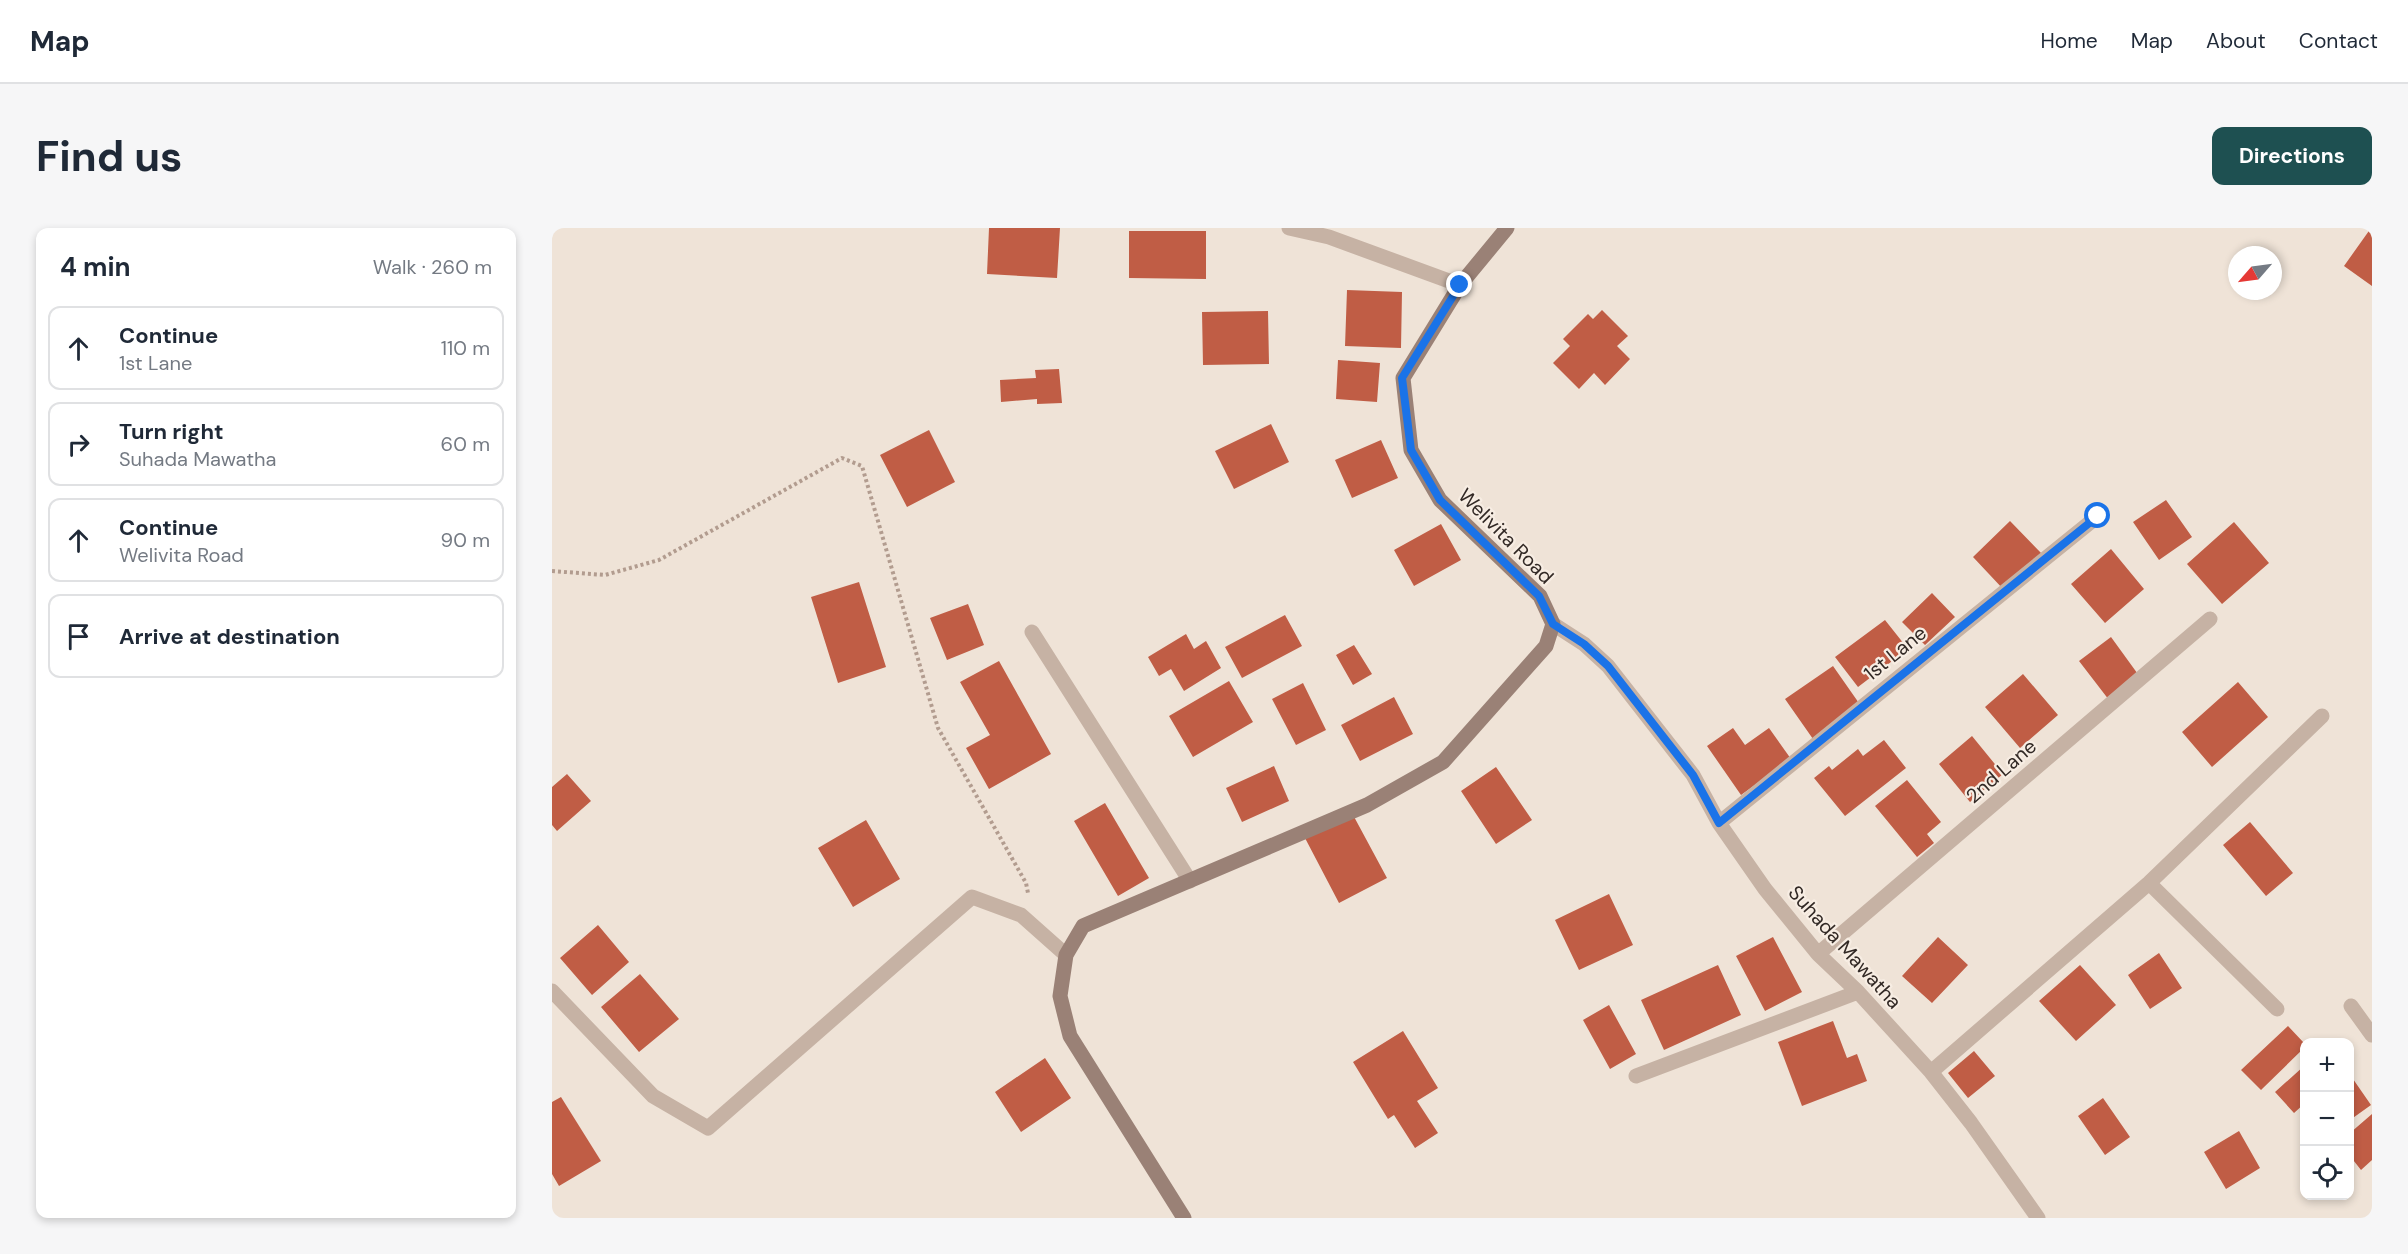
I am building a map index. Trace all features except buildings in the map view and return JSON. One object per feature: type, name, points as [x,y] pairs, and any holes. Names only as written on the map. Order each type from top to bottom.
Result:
[{"type":"street","points":[[1288,228],[1329,237],[1460,285]]},
{"type":"street","name":"Welivita Road","points":[[1508,228],[1460,285],[1402,378],[1411,450],[1440,500],[1539,596],[1553,624]]},
{"type":"street","name":"1st Lane","points":[[1719,823],[2098,516]]},
{"type":"street","name":"2nd Lane","points":[[1818,954],[2210,619]]},
{"type":"street","points":[[1184,1218],[1070,1036],[1060,996],[1066,955],[1083,926],[1367,805],[1443,762],[1546,646],[1553,624]]},
{"type":"street","name":"Suhada Mawatha","points":[[1553,624],[1584,644],[1608,666],[1693,775],[1719,823],[1765,889],[1818,954],[1858,992],[1930,1072],[1971,1123],[2038,1218]]},
{"type":"street","points":[[1032,632],[1190,881]]},
{"type":"street","points":[[1930,1072],[2149,883],[2322,716]]},
{"type":"street","points":[[2149,883],[2277,1010]]},
{"type":"street","points":[[552,991],[653,1096],[708,1128],[972,897],[1021,915],[1066,955]]},
{"type":"street","points":[[1636,1076],[1858,992]]},
{"type":"street","points":[[2351,1006],[2372,1035]]},
{"type":"path","points":[[552,571],[605,574],[659,560],[842,458],[862,466],[938,728],[1026,883],[1034,927]]},
{"type":"route","points":[[1460,285],[1402,378],[1411,450],[1440,500],[1539,596],[1553,624],[1584,644],[1608,666],[1693,775],[1719,823],[2098,516]]}]
